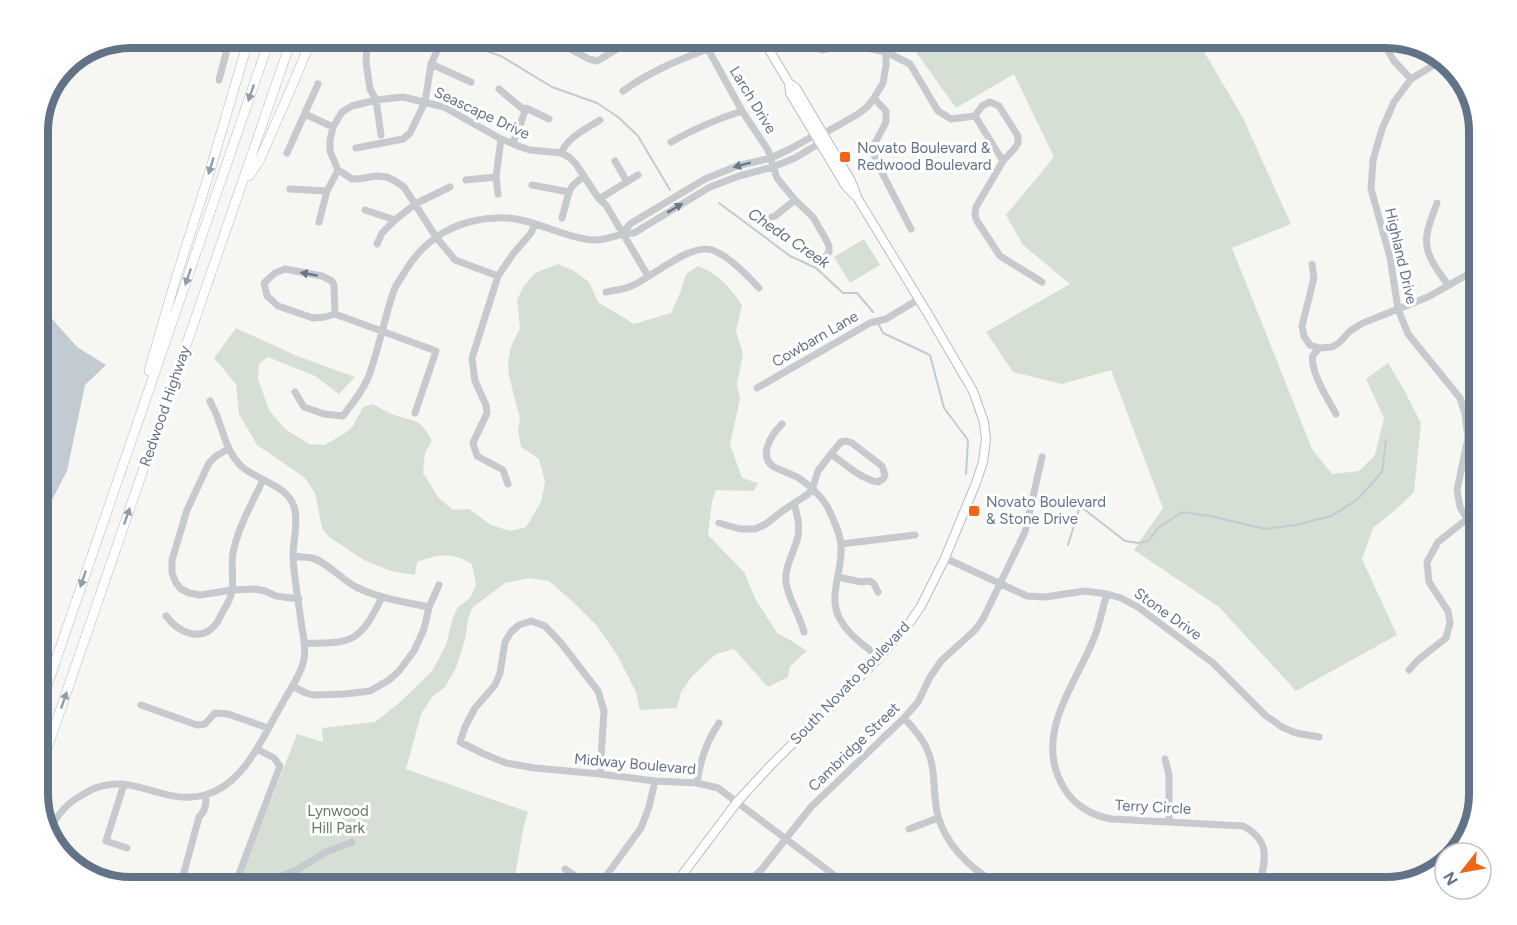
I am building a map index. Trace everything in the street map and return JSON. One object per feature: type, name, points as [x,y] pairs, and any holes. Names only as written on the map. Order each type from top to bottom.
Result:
[{"type":"highway","points":[[123,464],[245,48]]},
{"type":"highway","name":"Redwood Highway","points":[[48,683],[267,48]]},
{"type":"highway","name":"Redwood Highway","points":[[48,746],[289,48]]},
{"type":"highway","points":[[242,185],[259,161],[308,48]]},
{"type":"main road","name":"South Novato Boulevard","points":[[681,877],[737,802],[879,658],[911,621],[945,558],[976,483],[983,462],[986,439],[984,422],[973,391],[858,199],[851,181],[819,134],[796,88],[789,83],[768,48]]},
{"type":"main road","name":"South Novato Boulevard","points":[[819,134],[820,143],[845,185],[858,199]]},
{"type":"street","points":[[219,80],[227,48]]},
{"type":"street","points":[[367,48],[366,62],[370,89],[376,100],[381,135]]},
{"type":"street","points":[[356,148],[403,139],[410,134],[425,102],[431,64],[438,48]]},
{"type":"street","points":[[568,48],[597,61],[619,48]]},
{"type":"street","points":[[867,48],[886,52],[910,64],[938,111],[951,118],[975,116]]},
{"type":"street","points":[[623,233],[630,224],[705,179],[737,166],[771,158],[858,114],[867,107],[883,83],[888,48]]},
{"type":"street","points":[[1386,48],[1394,61],[1411,79]]},
{"type":"street","name":"Larch Drive","points":[[623,91],[670,63],[708,49],[771,158],[777,178],[813,217],[829,246],[829,252],[821,263]]},
{"type":"street","points":[[431,64],[471,82]]},
{"type":"street","name":"Highland Drive","points":[[1435,64],[1411,79],[1394,102],[1382,129],[1373,160],[1371,189],[1390,257],[1398,309],[1408,334],[1460,398],[1465,414],[1468,438],[1457,490],[1467,519]]},
{"type":"street","points":[[287,153],[318,84]]},
{"type":"street","points":[[499,88],[525,111]]},
{"type":"street","name":"Seascape Drive","points":[[333,127],[342,112],[352,106],[403,97],[444,107],[501,139],[530,150],[561,153]]},
{"type":"street","points":[[874,98],[886,111],[886,122],[874,145],[875,159],[911,229]]},
{"type":"street","points":[[975,116],[982,106],[990,102],[999,106],[1018,136],[1018,143],[1004,161],[976,207],[977,221],[1000,256],[1042,282]]},
{"type":"street","points":[[512,143],[526,108],[549,119]]},
{"type":"street","points":[[671,142],[690,131],[742,111]]},
{"type":"street","points":[[305,114],[333,127],[330,151],[338,170],[352,178],[376,176],[387,177],[395,181],[404,187],[436,237],[455,260],[498,276]]},
{"type":"street","points":[[975,116],[1004,161]]},
{"type":"street","points":[[600,120],[564,146],[561,153],[576,164],[606,205],[648,276]]},
{"type":"street","points":[[498,194],[496,177],[501,139]]},
{"type":"street","points":[[295,392],[304,407],[324,414],[343,416],[367,379],[395,288],[414,257],[436,237],[466,222],[482,219],[519,219],[584,239],[609,239],[623,233],[634,232],[710,187],[795,158],[820,143]]},
{"type":"street","points":[[615,160],[627,182]]},
{"type":"street","points":[[319,222],[327,191],[338,170]]},
{"type":"street","points":[[600,199],[638,175]]},
{"type":"street","points":[[562,218],[569,192],[573,185],[584,176]]},
{"type":"street","points":[[466,180],[496,177]]},
{"type":"street","points":[[532,185],[569,192]]},
{"type":"street","points":[[377,244],[382,233],[394,220],[415,204],[450,187]]},
{"type":"street","points":[[290,189],[327,191]]},
{"type":"street","points":[[758,221],[774,216],[795,200]]},
{"type":"street","points":[[1437,204],[1428,230],[1427,250],[1448,285]]},
{"type":"street","points":[[365,210],[394,220]]},
{"type":"street","points":[[508,484],[503,470],[477,456],[473,443],[487,413],[486,405],[475,381],[472,358],[498,276],[531,233],[535,224]]},
{"type":"street","points":[[606,292],[629,287],[689,253],[704,249],[713,250],[725,257],[759,288]]},
{"type":"street","points":[[1312,264],[1314,278],[1302,326],[1304,336],[1310,345],[1319,348],[1332,347],[1356,327],[1428,297],[1469,275]]},
{"type":"street","points":[[335,314],[334,285],[332,281],[322,276],[285,269],[275,273],[264,284],[267,296],[278,306],[313,318],[325,318],[335,314],[436,351],[415,412]]},
{"type":"street","name":"Cowbarn Lane","points":[[757,388],[870,323],[886,319],[919,299]]},
{"type":"street","points":[[1319,348],[1313,355],[1314,366],[1336,414]]},
{"type":"street","points":[[54,825],[59,814],[77,797],[109,784],[124,784],[171,796],[190,798],[217,791],[242,770],[257,749],[304,660],[293,556],[296,511],[286,494],[235,460],[228,449],[210,401]]},
{"type":"street","points":[[782,424],[774,432],[768,444],[766,453],[769,461],[773,466],[802,480],[825,502],[834,519],[841,544],[835,597],[836,610],[847,629],[879,658]]},
{"type":"street","points":[[719,523],[740,529],[755,529],[766,524],[812,490],[818,471],[831,454],[841,442],[852,443],[882,466],[885,475],[878,482],[872,481],[831,454]]},
{"type":"street","points":[[228,449],[209,463],[188,510],[172,560],[172,573],[176,583],[181,589],[200,595],[255,589],[276,596],[299,599]]},
{"type":"street","name":"Cambridge Street","points":[[754,877],[812,807],[904,718],[918,702],[934,669],[975,630],[983,619],[1025,532],[1042,457]]},
{"type":"street","points":[[166,616],[173,626],[189,634],[198,635],[208,631],[216,624],[229,601],[232,590],[231,563],[241,525],[263,480]]},
{"type":"street","points":[[794,503],[799,521],[798,537],[786,572],[786,582],[804,632]]},
{"type":"street","points":[[1408,670],[1446,638],[1450,624],[1448,610],[1429,582],[1427,561],[1438,542],[1467,519]]},
{"type":"street","points":[[841,544],[915,535]]},
{"type":"street","points":[[293,556],[314,558],[356,587],[382,597],[429,607]]},
{"type":"street","name":"Stone Drive","points":[[945,558],[1028,596],[1045,597],[1085,591],[1121,598],[1138,607],[1214,663],[1265,715],[1282,727],[1296,733],[1319,737]]},
{"type":"street","points":[[838,577],[861,582],[870,581],[878,592]]},
{"type":"street","points":[[292,686],[313,695],[370,691],[380,686],[399,671],[414,651],[439,585]]},
{"type":"street","name":"Terry Circle","points":[[1107,594],[1095,634],[1057,717],[1053,734],[1056,770],[1067,794],[1092,814],[1112,819],[1243,826],[1252,831],[1262,844],[1264,863],[1261,877]]},
{"type":"street","points":[[304,644],[335,644],[347,641],[364,628],[382,597]]},
{"type":"street","name":"Midway Boulevard","points":[[600,774],[604,711],[598,692],[561,643],[545,626],[531,621],[519,625],[505,642],[500,673],[495,685],[475,708],[460,742],[506,763],[655,781],[697,783],[718,788],[836,877]]},
{"type":"street","points":[[141,705],[197,725],[205,724],[215,713],[228,714],[268,728]]},
{"type":"street","points":[[904,718],[927,749],[932,766],[938,818],[947,837],[958,854],[986,877]]},
{"type":"street","points":[[697,783],[700,760],[710,736],[719,723]]},
{"type":"street","points":[[238,877],[280,766],[274,758],[257,749]]},
{"type":"street","points":[[1165,759],[1169,775],[1169,822]]},
{"type":"street","points":[[606,877],[641,828],[650,807],[655,781]]},
{"type":"street","points":[[124,784],[106,841],[127,848]]},
{"type":"street","points":[[183,877],[199,818],[205,812],[206,795]]},
{"type":"street","points":[[909,829],[938,818]]},
{"type":"street","points":[[278,877],[295,871],[326,852],[352,842]]},
{"type":"street","points":[[565,869],[576,877]]},
{"type":"green space","points":[[913,48],[1202,48],[1243,118],[1291,224],[1232,248],[1312,449],[1332,474],[1359,471],[1375,455],[1384,418],[1366,379],[1388,363],[1421,423],[1414,492],[1373,528],[1362,559],[1397,635],[1296,691],[1219,607],[1134,550],[1163,508],[1111,370],[1062,384],[1013,372],[986,332],[1070,284],[1023,245],[1006,215],[1054,157],[1014,74],[956,108]]},
{"type":"green space","points":[[864,239],[880,265],[850,283],[834,257]]},
{"type":"green space","name":"Lynwood Hill Park","points":[[558,264],[574,271],[589,282],[598,302],[634,324],[671,313],[686,274],[698,266],[723,281],[733,292],[742,305],[736,331],[743,354],[737,384],[740,399],[730,444],[742,478],[758,483],[754,491],[716,490],[712,502],[708,535],[744,572],[756,600],[777,633],[807,651],[790,666],[788,677],[768,687],[734,649],[716,654],[693,675],[681,692],[677,708],[640,710],[636,692],[617,655],[597,626],[572,601],[549,581],[529,578],[505,583],[472,608],[456,668],[445,687],[432,697],[421,714],[406,769],[528,812],[515,877],[241,877],[297,734],[323,742],[322,728],[375,722],[399,703],[432,671],[446,645],[458,607],[470,598],[476,585],[472,564],[465,560],[452,556],[432,557],[417,562],[415,575],[391,571],[364,560],[329,537],[322,528],[315,493],[304,477],[257,445],[239,414],[236,384],[214,358],[236,328],[297,356],[355,377],[339,394],[315,376],[268,357],[259,364],[258,379],[269,410],[285,429],[309,444],[325,445],[345,433],[353,426],[363,407],[372,404],[394,415],[417,422],[432,441],[425,453],[423,473],[439,498],[453,510],[469,509],[491,525],[510,531],[526,527],[541,502],[545,482],[539,459],[521,447],[518,430],[520,419],[509,376],[508,362],[511,347],[520,328],[517,300],[523,287],[535,273]]},
{"type":"shaded area","points":[[48,314],[77,347],[106,365],[85,385],[67,471],[51,502],[48,502]]},
{"type":"waterway","name":"Cheda Creek","points":[[478,48],[501,56],[552,87],[597,103],[618,117],[638,136],[670,190]]},
{"type":"waterway","name":"Cheda Creek","points":[[719,203],[790,256],[816,268],[843,293],[857,293],[873,312]]},
{"type":"waterway","name":"Cheda Creek","points":[[879,325],[883,333],[930,355],[944,408],[968,440],[966,474]]},
{"type":"waterway","name":"Cheda Creek","points":[[1068,545],[1080,506],[1125,541],[1138,543],[1148,541],[1159,527],[1183,512],[1265,529],[1296,525],[1331,516],[1357,500],[1382,472],[1386,440]]},
{"type":"place","name":"Novato Boulevard & Redwood Boulevard","points":[[845,157]]},
{"type":"place","name":"Novato Boulevard & Stone Drive","points":[[974,511]]}]
